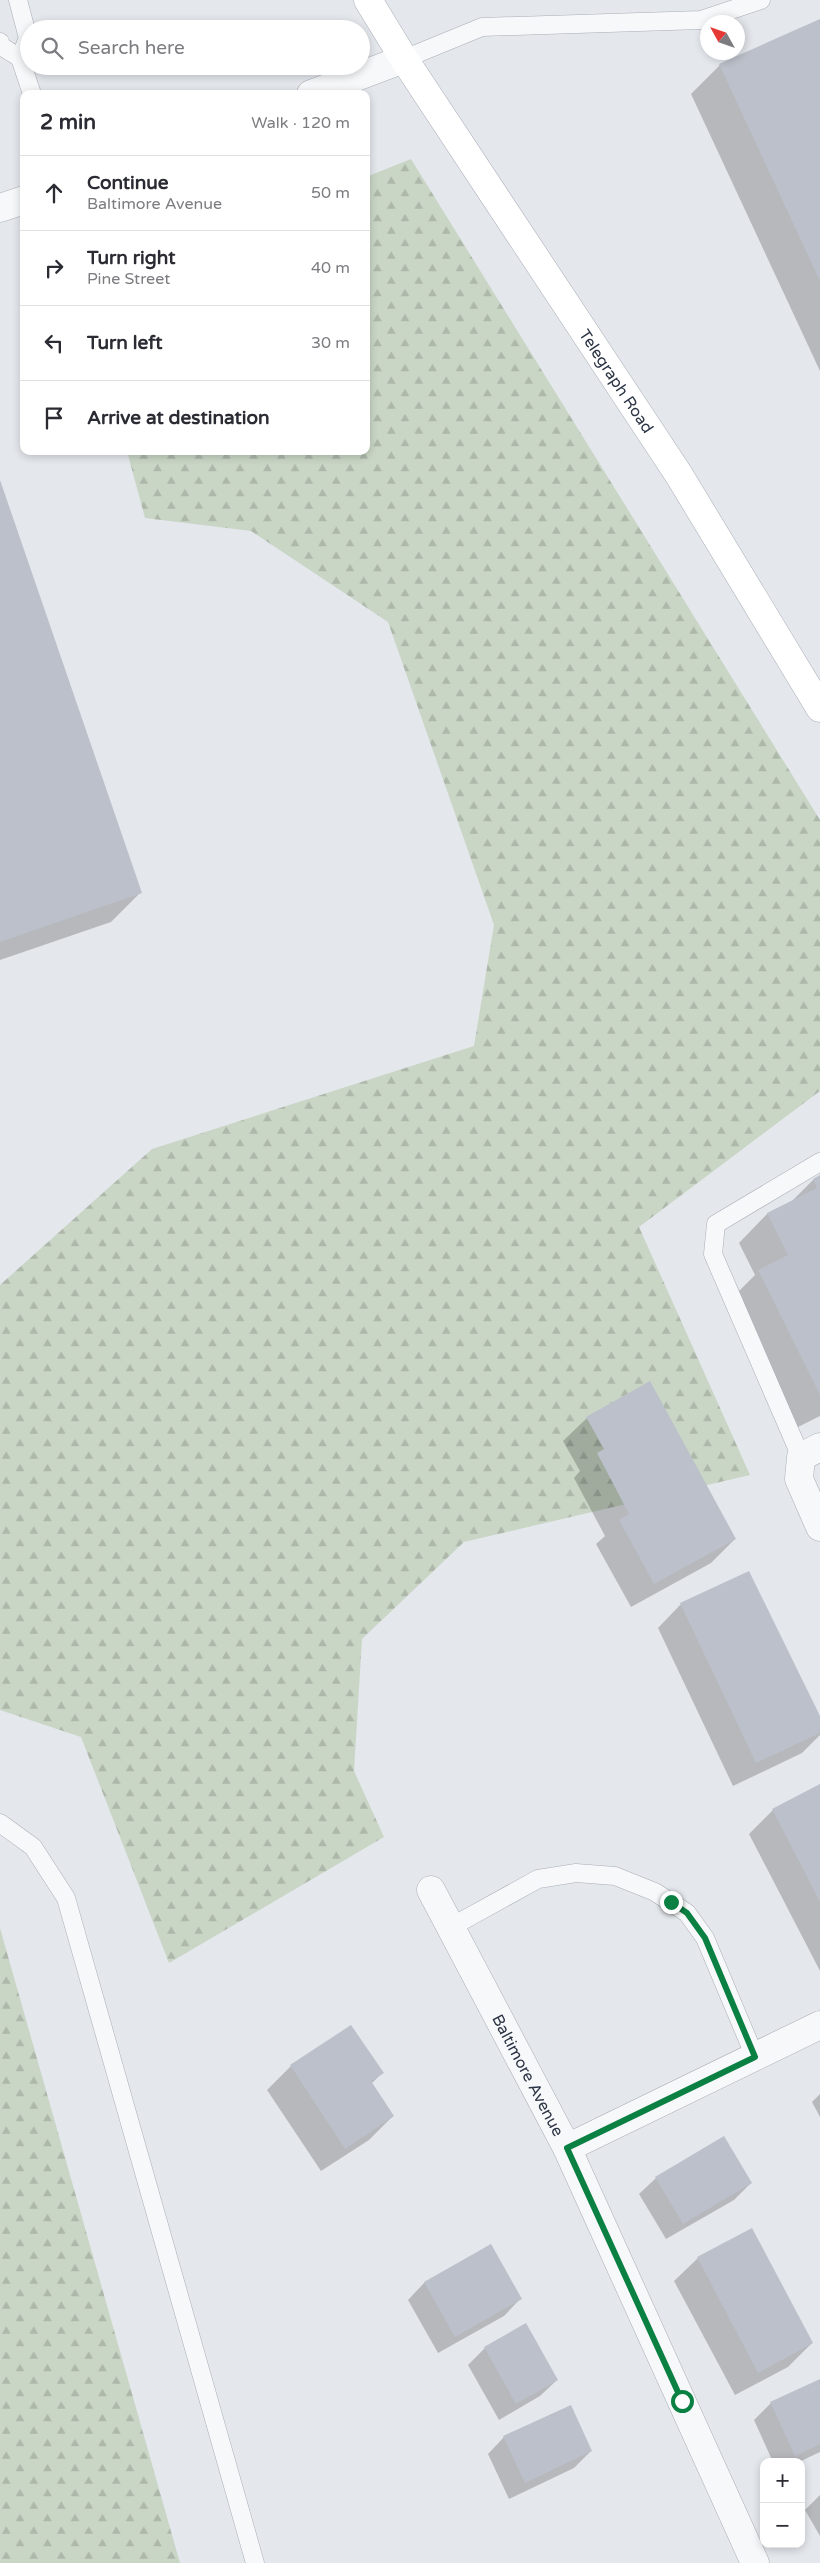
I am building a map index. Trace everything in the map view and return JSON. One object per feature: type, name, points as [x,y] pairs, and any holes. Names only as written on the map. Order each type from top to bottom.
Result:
[{"type":"main road","name":"Telegraph Road","points":[[357,0],[404,59]]},
{"type":"main road","name":"Telegraph Road","points":[[368,0],[404,59],[680,475],[820,708]]},
{"type":"street","points":[[370,72],[404,59]]},
{"type":"street","points":[[322,90],[361,75]]},
{"type":"street","points":[[0,208],[20,201]]},
{"type":"street","points":[[807,1461],[820,1527]]},
{"type":"street","name":"Baltimore Avenue","points":[[431,1890],[567,2148],[755,2563]]},
{"type":"street","points":[[567,2148],[820,2025]]},
{"type":"lane","points":[[18,0],[23,20]]},
{"type":"lane","points":[[404,59],[482,27],[701,20],[761,0]]},
{"type":"lane","points":[[0,42],[1,46],[20,58]]},
{"type":"lane","points":[[26,75],[31,90]]},
{"type":"lane","points":[[807,1461],[713,1254],[716,1224],[820,1162]]},
{"type":"lane","points":[[0,1823],[34,1847],[66,1898],[255,2563]]},
{"type":"lane","points":[[451,1927],[538,1879],[576,1873],[614,1876],[655,1892],[687,1913],[705,1938],[755,2057]]},
{"type":"green space","points":[[411,159],[820,820],[820,1091],[639,1227],[750,1475],[464,1542],[362,1639],[354,1771],[384,1837],[169,1963],[81,1737],[0,1710],[0,1285],[152,1149],[474,1046],[494,925],[388,622],[251,531],[145,518],[128,455],[370,455],[370,175]]},
{"type":"green space","points":[[0,1928],[180,2563],[0,2563]]},
{"type":"building","points":[[820,19],[820,281],[719,64],[728,60],[745,60],[745,52]]},
{"type":"building","points":[[0,480],[142,893],[0,942]]},
{"type":"building","points":[[820,1175],[820,1395],[758,1270],[788,1255],[767,1213],[817,1188],[813,1179]]},
{"type":"building","points":[[650,1381],[736,1539],[654,1584],[619,1520],[629,1514],[597,1453],[604,1449],[586,1417]]},
{"type":"building","points":[[749,1571],[820,1716],[820,1733],[756,1763],[680,1603]]},
{"type":"building","points":[[820,1784],[820,1902],[772,1809]]},
{"type":"building","points":[[351,2025],[384,2073],[371,2081],[394,2116],[345,2149],[290,2065]]},
{"type":"building","points":[[724,2136],[752,2183],[683,2224],[655,2177]]},
{"type":"building","points":[[752,2228],[813,2343],[758,2373],[697,2257]]},
{"type":"building","points":[[491,2244],[522,2299],[455,2337],[424,2282]]},
{"type":"building","points":[[526,2323],[558,2380],[516,2404],[484,2347]]},
{"type":"building","points":[[820,2379],[820,2444],[795,2456],[770,2402]]},
{"type":"building","points":[[571,2405],[592,2451],[525,2483],[503,2436]]},
{"type":"route","points":[[671,1902],[687,1913],[705,1938],[755,2057],[567,2148],[682,2401]]}]
